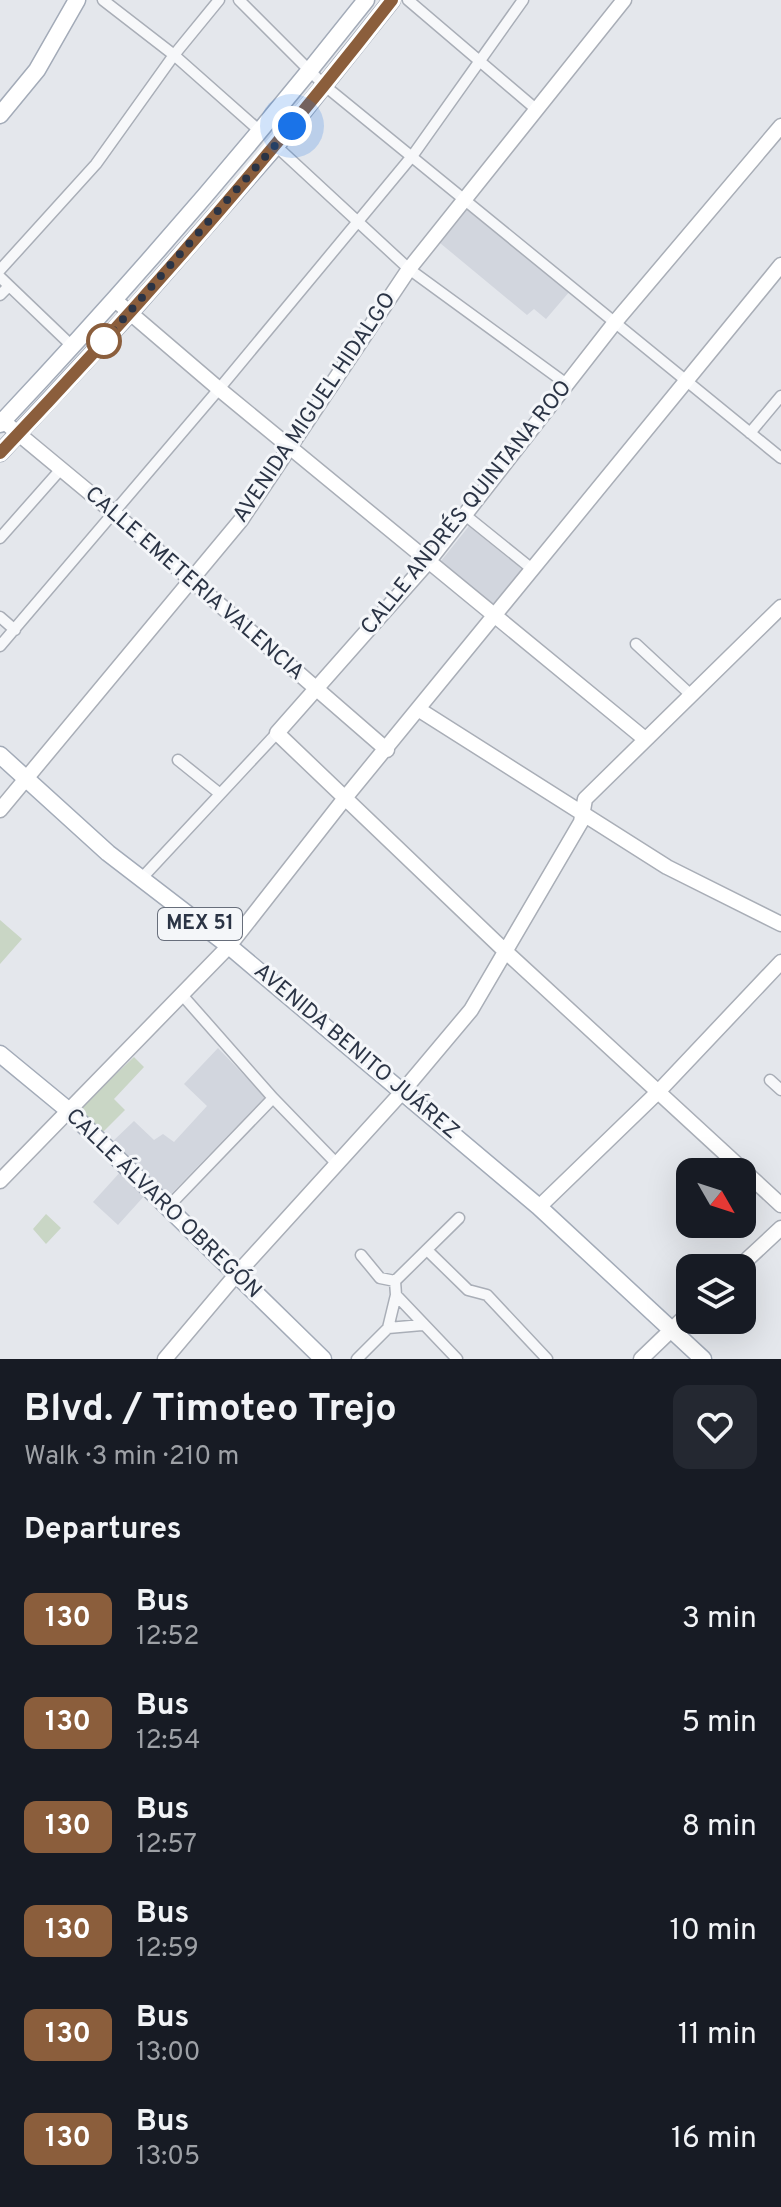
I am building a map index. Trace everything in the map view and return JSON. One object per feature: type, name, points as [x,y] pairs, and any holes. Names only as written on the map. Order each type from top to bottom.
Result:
[{"type":"main road","points":[[0,115],[37,70],[77,0]]},
{"type":"main road","points":[[1,422],[115,300],[261,132],[366,0]]},
{"type":"main road","points":[[0,453],[130,313],[276,146],[392,0]]},
{"type":"main road","name":"AVENIDA MIGUEL HIDALGO","points":[[0,810],[241,520],[409,269],[624,0]]},
{"type":"main road","name":"CALLE ANDRÉS QUINTANA ROO","points":[[277,733],[428,562],[616,321],[781,126]]},
{"type":"main road","points":[[0,1181],[229,946],[345,798],[781,265]]},
{"type":"main road","points":[[115,300],[645,739]]},
{"type":"main road","name":"CALLE EMETERIA VALENCIA","points":[[1,422],[114,513],[387,750]]},
{"type":"main road","points":[[165,1359],[471,1010],[581,822],[585,799],[781,607]]},
{"type":"main road","points":[[418,709],[667,867],[781,924]]},
{"type":"main road","points":[[277,733],[505,951],[781,1205]]},
{"type":"main road","name":"AVENIDA BENITO JUÁREZ","points":[[0,755],[141,879],[229,946],[539,1207],[703,1359]]},
{"type":"main road","points":[[539,1207],[659,1091],[781,962]]},
{"type":"main road","name":"CALLE ÁLVARO OBREGÓN","points":[[0,1054],[68,1110],[323,1359]]},
{"type":"main road","points":[[753,1254],[781,1228]]},
{"type":"main road","points":[[641,1359],[676,1325]]},
{"type":"street","points":[[103,0],[174,55],[261,132]]},
{"type":"street","points":[[0,270],[96,164],[174,55],[219,0]]},
{"type":"street","points":[[239,0],[325,86],[781,458]]},
{"type":"street","points":[[408,0],[537,110]]},
{"type":"street","points":[[0,646],[413,155],[523,0]]},
{"type":"street","points":[[276,146],[409,269],[568,385]]},
{"type":"street","points":[[0,277],[72,346]]},
{"type":"street","points":[[0,295],[9,286]]},
{"type":"street","points":[[750,433],[781,396]]},
{"type":"street","points":[[0,538],[61,469]]},
{"type":"street","points":[[465,515],[532,569]]},
{"type":"street","points":[[0,617],[15,630]]},
{"type":"street","points":[[636,644],[691,695]]},
{"type":"street","name":"CALLE ANDRÉS QUINTANA ROO","points":[[141,879],[277,733]]},
{"type":"street","points":[[178,760],[219,793]]},
{"type":"street","points":[[183,996],[273,1098],[337,1164]]},
{"type":"street","points":[[770,1080],[781,1090]]},
{"type":"street","points":[[167,1208],[273,1098]]},
{"type":"street","points":[[357,1359],[388,1328],[396,1295],[395,1281],[459,1218]]},
{"type":"street","points":[[427,1250],[468,1290],[487,1295],[547,1359]]},
{"type":"street","points":[[361,1255],[380,1278],[395,1281]]},
{"type":"street","points":[[396,1295],[457,1359]]},
{"type":"street","points":[[388,1328],[422,1325]]},
{"type":"shaded area","points":[[469,207],[570,291],[546,319],[534,309],[527,315],[440,243]]},
{"type":"shaded area","points":[[469,526],[523,570],[493,604],[441,561]]},
{"type":"shaded area","points":[[218,1048],[265,1097],[168,1197],[111,1143],[134,1121],[154,1140],[163,1134],[174,1142],[207,1106],[184,1084]]},
{"type":"shaded area","points":[[122,1170],[146,1194],[118,1225],[93,1202]]},
{"type":"green space","points":[[0,920],[22,939],[0,964]]},
{"type":"green space","points":[[134,1057],[144,1067],[114,1099],[125,1110],[101,1134],[79,1109]]},
{"type":"green space","points":[[46,1214],[61,1228],[46,1244],[33,1229]]},
{"type":"bus line","name":"130","points":[[0,453],[130,313],[276,146],[392,0]]},
{"type":"route","points":[[104,341],[292,126]]}]
